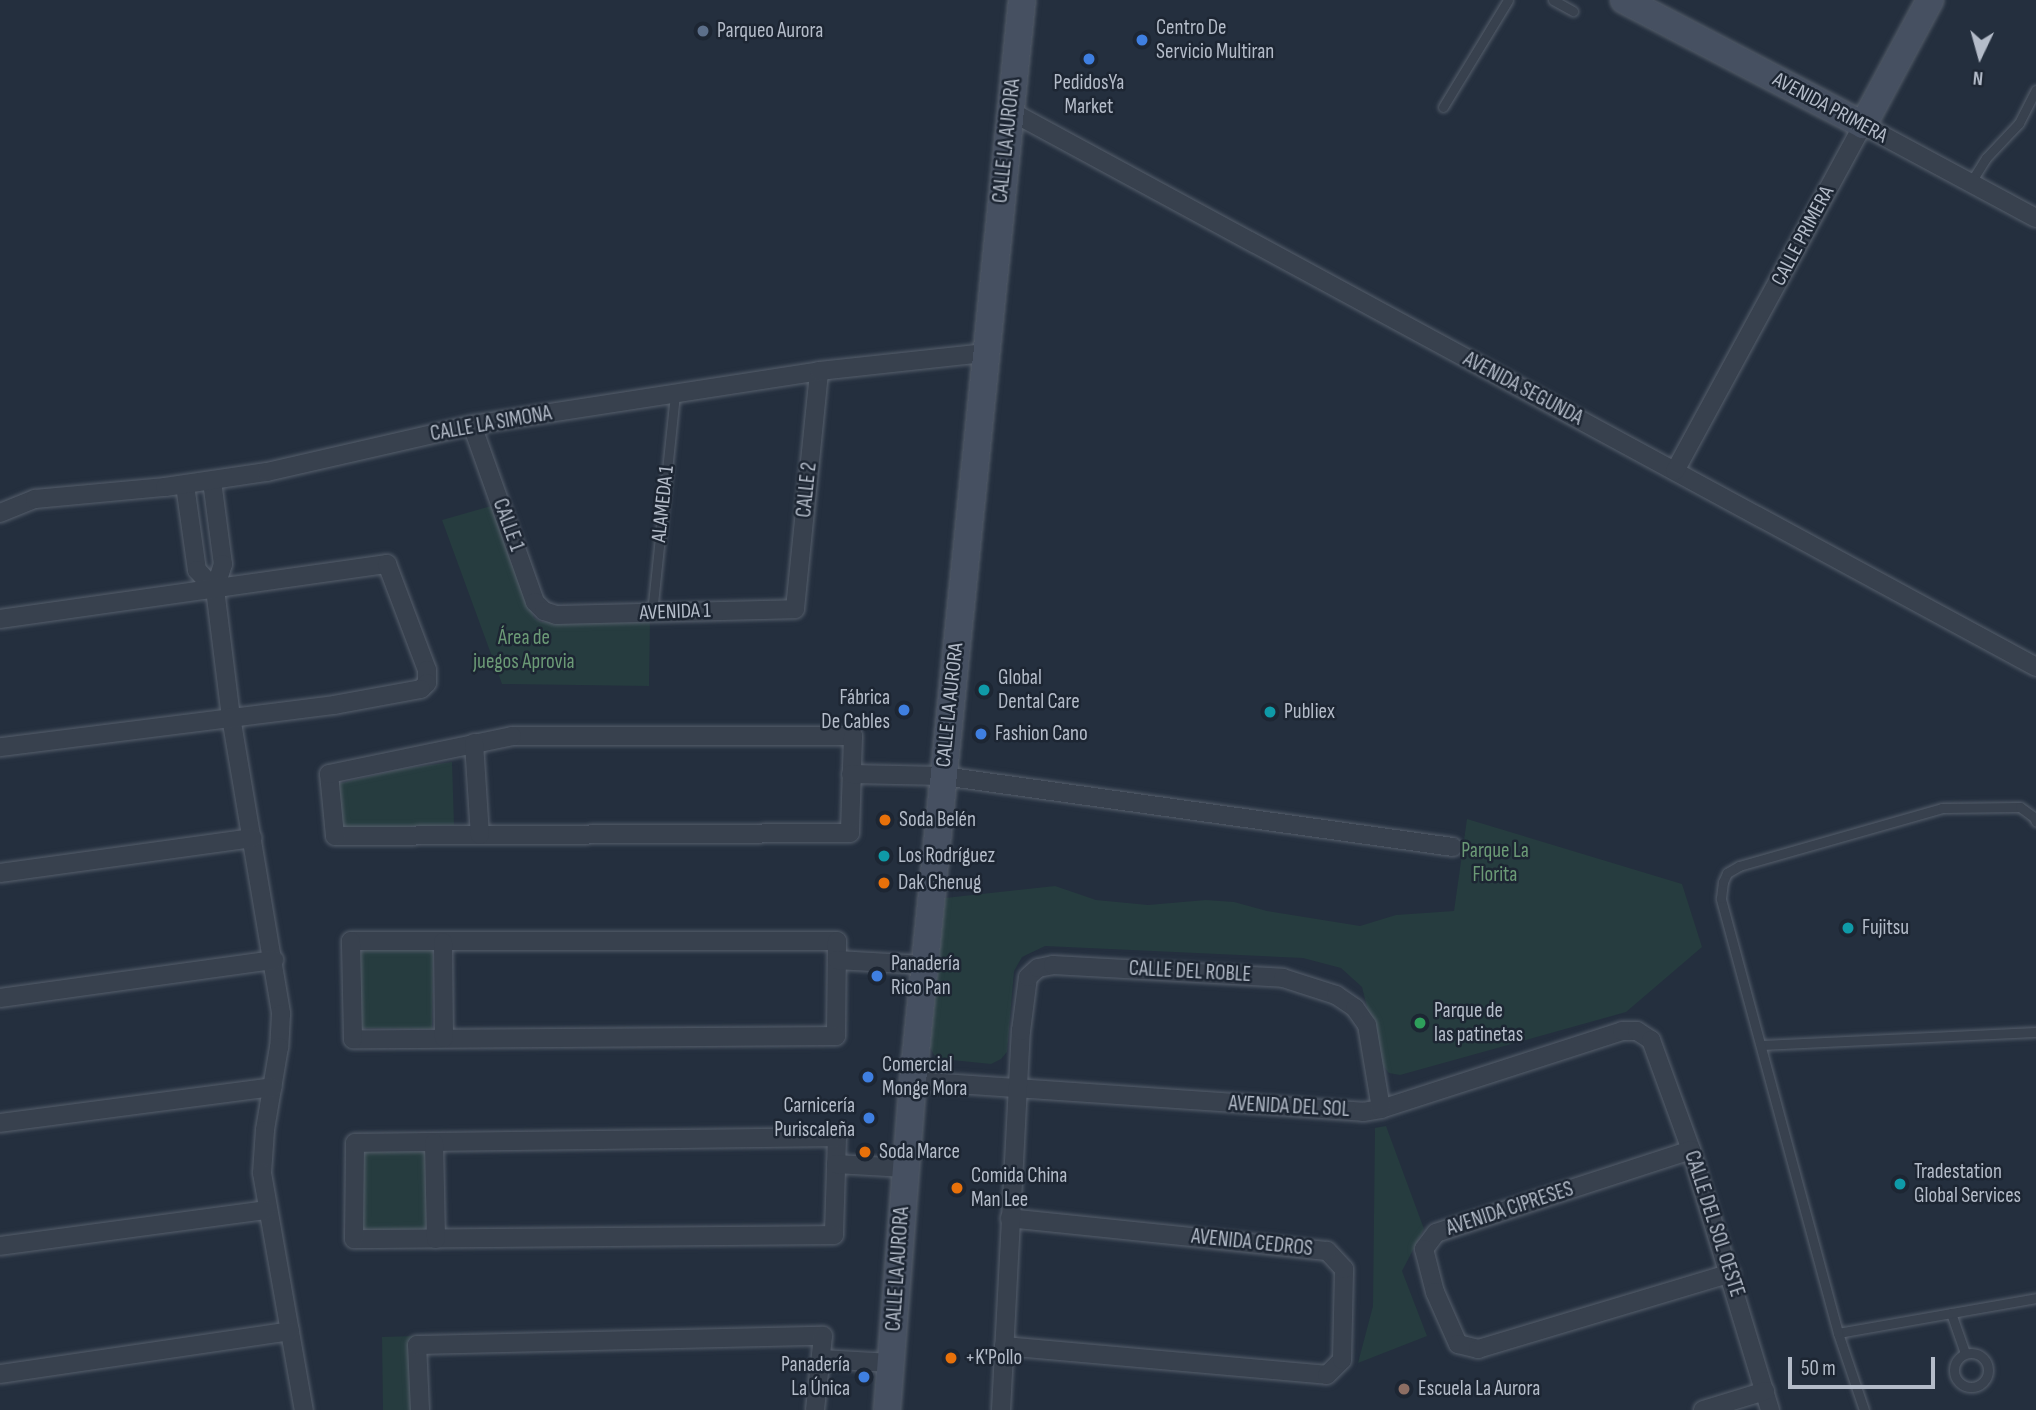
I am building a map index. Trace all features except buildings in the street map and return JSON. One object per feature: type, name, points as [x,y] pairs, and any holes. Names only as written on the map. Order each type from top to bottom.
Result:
[{"type":"street","name":"CALLE LA AURORA","points":[[887,1410],[905,1168],[924,965],[1022,0]]},
{"type":"street","name":"AVENIDA PRIMERA","points":[[1624,0],[2036,218]]},
{"type":"street","name":"CALLE PRIMERA","points":[[1675,471],[1930,0]]},
{"type":"street","name":"AVENIDA SEGUNDA","points":[[1010,111],[2036,667]]},
{"type":"street","name":"CALLE LA SIMONA","points":[[0,513],[35,499],[185,485],[267,472],[472,425],[819,371],[986,353]]},
{"type":"street","name":"CALLE 2","points":[[795,609],[819,371]]},
{"type":"street","name":"CALLE 1","points":[[472,425],[536,602],[544,611],[555,615]]},
{"type":"street","points":[[212,481],[223,564],[215,589],[231,717],[281,1014],[274,1087],[265,1130],[262,1173],[266,1210],[304,1410]]},
{"type":"street","points":[[185,485],[197,570],[215,589]]},
{"type":"street","points":[[0,619],[387,564],[427,670],[426,684],[421,689],[334,705],[0,747]]},
{"type":"street","name":"AVENIDA 1","points":[[555,615],[795,609]]},
{"type":"street","points":[[512,736],[853,736],[851,774],[850,833],[335,836],[330,774],[512,736]]},
{"type":"street","points":[[474,743],[480,835]]},
{"type":"street","points":[[851,774],[943,776],[1453,847]]},
{"type":"street","points":[[0,873],[253,838]]},
{"type":"street","points":[[351,941],[837,941],[837,960],[835,1036],[352,1039],[351,941]]},
{"type":"street","points":[[443,943],[444,1038]]},
{"type":"street","points":[[0,998],[274,960]]},
{"type":"street","points":[[837,960],[924,965]]},
{"type":"street","name":"CALLE DEL ROBLE","points":[[1001,1410],[1017,1088],[1028,977],[1038,968],[1053,965],[1241,974],[1283,978],[1336,995],[1355,1008],[1367,1025],[1381,1109]]},
{"type":"street","name":"AVENIDA DEL SOL","points":[[913,1081],[1338,1112],[1381,1109],[1622,1031],[1637,1031],[1651,1040]]},
{"type":"street","name":"CALLE DEL SOL OESTE","points":[[1651,1040],[1691,1150],[1731,1273],[1770,1410]]},
{"type":"street","points":[[0,1122],[274,1087]]},
{"type":"street","points":[[837,1137],[836,1164],[834,1235],[354,1239],[355,1143],[837,1137]]},
{"type":"street","points":[[433,1143],[436,1239]]},
{"type":"street","name":"AVENIDA CIPRESES","points":[[1691,1150],[1436,1233],[1424,1248],[1435,1292],[1458,1344],[1478,1349],[1731,1273]]},
{"type":"street","points":[[836,1164],[905,1168]]},
{"type":"street","points":[[0,1246],[266,1210]]},
{"type":"street","name":"AVENIDA CEDROS","points":[[1003,1346],[1327,1375],[1342,1360],[1344,1269],[1327,1251],[1010,1218]]},
{"type":"street","points":[[0,1374],[290,1331]]},
{"type":"street","points":[[420,1410],[417,1345],[823,1336],[815,1410]]},
{"type":"street","points":[[821,1359],[891,1363]]},
{"type":"street","points":[[1703,1410],[1765,1391]]},
{"type":"lane","points":[[1443,107],[1508,0]]},
{"type":"lane","points":[[1553,0],[1573,11]]},
{"type":"lane","points":[[1971,182],[1986,158],[2019,123],[2036,90]]},
{"type":"lane","name":"ALAMEDA 1","points":[[652,613],[675,395]]},
{"type":"lane","points":[[1864,1410],[1838,1333],[1721,898],[1727,873],[1739,866],[1942,808],[2020,807],[2034,817],[2036,822]]},
{"type":"lane","points":[[1761,1045],[2036,1032]]},
{"type":"lane","points":[[1838,1333],[2036,1298]]},
{"type":"lane","points":[[1951,1313],[1965,1353]]},
{"type":"green space","name":"Área de juegos Aprovia","points":[[491,506],[534,618],[541,622],[650,620],[649,686],[502,684],[442,520]]},
{"type":"green space","points":[[452,762],[454,825],[341,829],[337,784],[401,769]]},
{"type":"green space","name":"Parque La Florita","points":[[1467,819],[1682,884],[1702,947],[1626,1012],[1400,1075],[1389,1073],[1381,1063],[1362,987],[1341,968],[1303,958],[1045,946],[1022,957],[1014,971],[1007,1052],[1001,1059],[991,1064],[942,1059],[934,1055],[930,1047],[945,898],[1055,886],[1096,900],[1148,905],[1206,900],[1234,902],[1267,911],[1360,926],[1396,915],[1454,911]]},
{"type":"green space","points":[[358,949],[433,950],[432,1029],[357,1028]]},
{"type":"green space","points":[[1386,1126],[1424,1229],[1402,1271],[1427,1336],[1358,1363],[1373,1306],[1375,1128]]},
{"type":"green space","points":[[360,1147],[428,1148],[427,1233],[359,1233]]},
{"type":"green space","points":[[414,1336],[416,1410],[383,1410],[382,1337]]},
{"type":"place","name":"Parqueo Aurora","points":[[703,31]]},
{"type":"place","name":"Centro De Servicio Multiran","points":[[1142,40]]},
{"type":"place","name":"PedidosYa Market","points":[[1089,59]]},
{"type":"place","name":"Global Dental Care","points":[[984,690]]},
{"type":"place","name":"Fábrica De Cables","points":[[904,710]]},
{"type":"place","name":"Publiex","points":[[1270,712]]},
{"type":"place","name":"Fashion Cano","points":[[981,734]]},
{"type":"place","name":"Soda Belén","points":[[885,820]]},
{"type":"place","name":"Los Rodríguez","points":[[884,856]]},
{"type":"place","name":"Dak Chenug","points":[[884,883]]},
{"type":"place","name":"Fujitsu","points":[[1848,928]]},
{"type":"place","name":"Panadería Rico Pan","points":[[877,976]]},
{"type":"place","name":"Parque de las patinetas","points":[[1420,1023]]},
{"type":"place","name":"Comercial Monge Mora","points":[[868,1077]]},
{"type":"place","name":"Carnicería Puriscaleña","points":[[869,1118]]},
{"type":"place","name":"Soda Marce","points":[[865,1152]]},
{"type":"place","name":"Tradestation Global Services","points":[[1900,1184]]},
{"type":"place","name":"Comida China Man Lee","points":[[957,1188]]},
{"type":"place","name":"+K'Pollo","points":[[951,1358]]},
{"type":"place","name":"Panadería La Única","points":[[864,1377]]},
{"type":"place","name":"Escuela La Aurora","points":[[1404,1389]]}]
